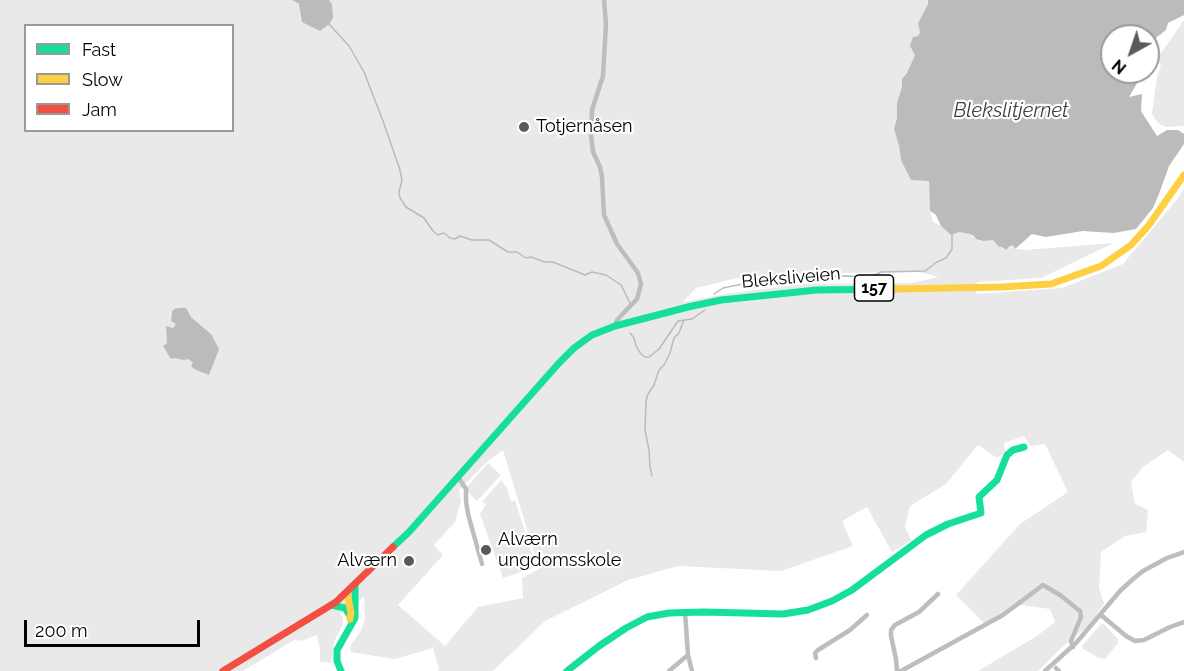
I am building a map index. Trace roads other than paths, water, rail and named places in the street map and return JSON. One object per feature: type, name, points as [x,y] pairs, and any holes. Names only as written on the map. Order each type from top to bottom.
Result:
[{"type":"main road","name":"Bleksliveien","points":[[347,592],[395,547],[566,356],[592,335],[615,326],[702,303],[783,292],[1032,286],[1064,280],[1101,266],[1131,245],[1149,225],[1184,175]]},
{"type":"main road","points":[[567,671],[599,646],[647,617],[685,612],[783,614],[808,610],[832,601],[852,590],[926,535],[948,524],[981,513],[980,497],[997,480],[1007,454],[1024,447]]},
{"type":"main road","points":[[341,671],[337,661],[337,650],[355,618],[355,585]]},
{"type":"main road","points":[[347,592],[351,618],[347,631]]},
{"type":"main road","name":"157","points":[[223,671],[292,630],[347,592]]},
{"type":"main road","points":[[331,605],[345,608],[351,618]]},
{"type":"street","points":[[604,0],[606,24],[603,76],[591,110],[593,152],[600,167],[604,215],[617,244],[638,273],[641,284],[637,299],[615,326]]},
{"type":"street","points":[[458,477],[466,489],[468,514],[482,564]]},
{"type":"street","points":[[1045,671],[1073,647],[1120,591],[1143,571],[1184,552]]},
{"type":"street","points":[[938,594],[919,612],[895,625],[891,630],[899,671],[990,624],[1043,585],[1080,611],[1081,617],[1071,641],[1073,647]]},
{"type":"street","points":[[685,612],[688,655],[692,671]]},
{"type":"street","points":[[816,658],[816,652],[850,630],[867,615]]},
{"type":"street","points":[[1101,615],[1125,636],[1135,641],[1144,640],[1184,622]]},
{"type":"street","points":[[669,671],[688,655]]},
{"type":"water","points":[[292,0],[329,0],[332,4],[333,18],[320,31],[302,22],[299,4]]},
{"type":"water","name":"Blekslitjernet","points":[[928,0],[1184,0],[1184,15],[1168,23],[1166,30],[1160,35],[1160,24],[1100,24],[1100,84],[1137,84],[1129,97],[1142,94],[1141,111],[1157,136],[1167,130],[1178,130],[1184,134],[1184,144],[1169,166],[1153,208],[1136,229],[1114,233],[1083,231],[1046,237],[1032,234],[1015,249],[1013,245],[1006,250],[999,247],[993,240],[983,241],[970,234],[959,232],[951,235],[941,226],[936,215],[930,211],[929,181],[911,180],[901,160],[894,129],[902,79],[915,55],[910,46],[913,37],[920,33],[918,23]]},
{"type":"water","points":[[179,308],[186,308],[191,317],[211,334],[219,349],[209,375],[196,370],[188,359],[171,359],[163,346],[167,343],[166,326],[173,328],[176,324],[171,321],[172,312]]},
{"type":"waterway","points":[[329,24],[349,46],[364,72],[400,170],[402,181],[399,192],[406,207],[424,218],[438,235],[444,233],[455,239],[460,236],[472,240],[489,240],[508,252],[517,252],[526,258],[553,262],[585,275],[592,272],[606,275],[621,285],[630,303]]},
{"type":"waterway","points":[[714,294],[723,288],[758,281],[847,276],[871,277],[881,272],[925,271],[946,258],[952,249],[952,234]]},
{"type":"waterway","points":[[630,333],[641,354],[649,357],[659,349],[678,321],[692,319],[705,310]]},
{"type":"waterway","points":[[652,476],[645,430],[646,401],[684,320]]},
{"type":"place","name":"Totjernåsen","points":[[524,127]]},
{"type":"place","name":"Alværn ungdomsskole","points":[[486,550]]},
{"type":"place","name":"Alværn","points":[[409,561]]}]
